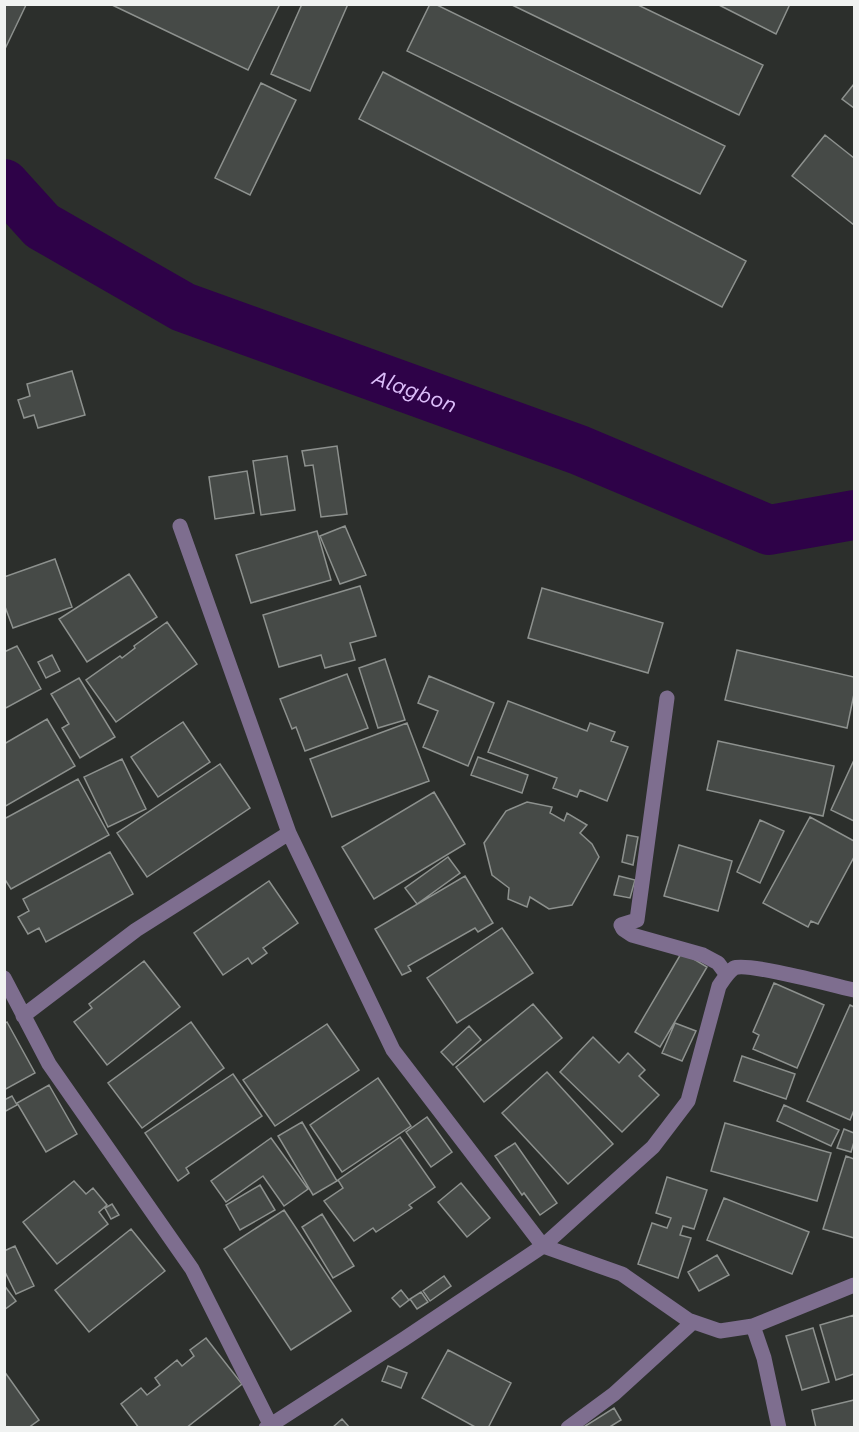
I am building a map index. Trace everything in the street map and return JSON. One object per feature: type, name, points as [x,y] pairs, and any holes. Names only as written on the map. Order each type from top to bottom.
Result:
[{"type":"street","points":[[180,526],[289,833],[393,1050],[543,1246],[622,1274],[688,1320],[720,1331],[753,1326],[855,1285]]},
{"type":"street","points":[[667,698],[637,920],[621,925],[632,935],[704,955],[718,963],[727,975]]},
{"type":"street","points":[[23,1016],[136,930],[289,833]]},
{"type":"street","points":[[4,978],[49,1064],[192,1269],[268,1426],[543,1246],[653,1147],[688,1101],[719,986],[734,968],[743,966],[787,974],[855,990]]},
{"type":"street","points":[[568,1428],[614,1394],[693,1322]]},
{"type":"street","points":[[753,1326],[764,1358],[779,1428]]},
{"type":"building","points":[[4,4],[26,5],[4,51]]},
{"type":"building","points":[[110,4],[280,4],[248,70]]},
{"type":"building","points":[[302,4],[348,4],[310,91],[271,74]]},
{"type":"building","points":[[430,4],[435,4],[725,146],[700,194],[407,51]]},
{"type":"building","points":[[510,4],[636,4],[763,65],[739,115]]},
{"type":"building","points":[[717,4],[790,4],[776,34]]},
{"type":"building","points":[[383,72],[746,261],[722,307],[359,119]]},
{"type":"building","points":[[261,83],[296,100],[250,195],[215,178]]},
{"type":"building","points":[[854,84],[854,108],[842,99]]},
{"type":"building","points":[[825,135],[854,158],[854,225],[792,176]]},
{"type":"building","points":[[72,371],[85,415],[38,428],[34,415],[24,418],[18,400],[30,396],[27,384]]},
{"type":"building","points":[[337,446],[347,514],[321,517],[313,465],[305,466],[302,451]]},
{"type":"building","points":[[287,456],[295,510],[261,515],[253,461]]},
{"type":"building","points":[[247,471],[254,513],[215,519],[209,477]]},
{"type":"building","points":[[345,526],[366,575],[340,584],[320,536]]},
{"type":"building","points":[[317,531],[331,580],[251,603],[236,555]]},
{"type":"building","points":[[55,559],[72,607],[13,628],[4,604],[4,577]]},
{"type":"building","points":[[129,574],[157,617],[87,662],[59,619]]},
{"type":"building","points":[[360,586],[376,636],[350,643],[355,660],[325,668],[321,655],[279,667],[263,615]]},
{"type":"building","points":[[542,588],[663,623],[648,673],[528,638]]},
{"type":"building","points":[[167,622],[197,664],[116,722],[86,680],[120,656],[122,658],[135,648],[134,646]]},
{"type":"building","points":[[17,646],[41,689],[4,709],[4,652]]},
{"type":"building","points":[[737,650],[854,677],[854,694],[847,728],[725,700]]},
{"type":"building","points":[[52,655],[60,671],[46,678],[38,662]]},
{"type":"building","points":[[385,659],[405,720],[378,728],[359,668]]},
{"type":"building","points":[[347,674],[368,728],[305,751],[296,727],[292,729],[280,699]]},
{"type":"building","points":[[429,676],[494,703],[468,766],[423,747],[438,711],[418,703]]},
{"type":"building","points":[[79,678],[115,737],[80,758],[62,728],[69,724],[51,694]]},
{"type":"building","points":[[508,701],[587,731],[590,723],[615,732],[611,741],[628,747],[607,801],[580,790],[577,797],[553,788],[557,778],[488,752]]},
{"type":"building","points":[[47,719],[75,766],[4,807],[4,744]]},
{"type":"building","points":[[183,722],[210,762],[158,797],[131,757]]},
{"type":"building","points":[[407,723],[429,781],[332,817],[310,759]]},
{"type":"building","points":[[718,741],[834,766],[823,816],[707,790]]},
{"type":"building","points":[[478,757],[528,775],[522,793],[471,775]]},
{"type":"building","points":[[122,759],[146,809],[108,827],[84,777]]},
{"type":"building","points":[[854,760],[854,821],[831,810]]},
{"type":"building","points":[[220,764],[250,808],[147,877],[117,833]]},
{"type":"building","points":[[78,779],[109,835],[11,889],[4,878],[4,819]]},
{"type":"building","points":[[434,792],[465,844],[374,899],[342,847]]},
{"type":"building","points":[[527,802],[552,807],[550,813],[564,821],[567,813],[587,825],[580,833],[592,844],[599,857],[572,905],[549,909],[530,897],[527,907],[508,899],[509,888],[492,875],[484,843],[506,811]]},
{"type":"building","points":[[810,817],[854,841],[854,857],[818,924],[811,921],[808,927],[763,903]]},
{"type":"building","points":[[760,820],[784,831],[760,883],[737,872]]},
{"type":"building","points":[[627,835],[638,837],[633,865],[622,862]]},
{"type":"building","points":[[679,845],[732,861],[718,911],[664,896]]},
{"type":"building","points":[[110,852],[133,894],[46,942],[39,928],[28,934],[18,917],[29,911],[23,899]]},
{"type":"building","points":[[448,857],[460,873],[417,904],[405,888]]},
{"type":"building","points":[[465,876],[493,923],[478,932],[475,928],[408,966],[411,971],[402,975],[375,929]]},
{"type":"building","points":[[619,876],[635,880],[630,898],[614,895]]},
{"type":"building","points":[[269,881],[298,923],[263,948],[267,953],[252,964],[248,958],[223,975],[194,933]]},
{"type":"building","points":[[502,928],[533,973],[457,1023],[427,978]]},
{"type":"building","points":[[682,952],[707,967],[660,1047],[635,1032]]},
{"type":"building","points":[[144,961],[180,1007],[107,1065],[74,1022],[92,1008],[89,1004]]},
{"type":"building","points":[[774,983],[824,1005],[797,1068],[753,1049],[759,1035],[753,1032]]},
{"type":"building","points":[[533,1004],[562,1038],[484,1102],[456,1067]]},
{"type":"building","points":[[850,1005],[854,1007],[854,1110],[850,1120],[807,1101]]},
{"type":"building","points":[[7,1022],[35,1073],[4,1090],[4,1024]]},
{"type":"building","points":[[191,1022],[224,1068],[142,1128],[108,1083]]},
{"type":"building","points":[[675,1023],[696,1031],[682,1061],[662,1053]]},
{"type":"building","points":[[327,1024],[359,1070],[275,1126],[243,1080]]},
{"type":"building","points":[[469,1026],[481,1040],[453,1065],[441,1052]]},
{"type":"building","points":[[593,1037],[619,1063],[628,1053],[645,1070],[639,1076],[659,1095],[622,1132],[560,1072]]},
{"type":"building","points":[[742,1056],[795,1074],[786,1099],[734,1081]]},
{"type":"building","points":[[547,1072],[613,1144],[568,1184],[502,1113]]},
{"type":"building","points":[[233,1074],[262,1116],[186,1168],[189,1173],[178,1181],[145,1133]]},
{"type":"building","points":[[378,1078],[411,1126],[342,1172],[310,1125]]},
{"type":"building","points":[[49,1085],[77,1134],[46,1152],[17,1103]]},
{"type":"building","points":[[12,1096],[17,1105],[4,1112],[4,1100]]},
{"type":"building","points":[[784,1105],[839,1130],[831,1146],[777,1121]]},
{"type":"building","points":[[427,1117],[452,1152],[431,1167],[406,1132]]},
{"type":"building","points":[[302,1122],[337,1181],[313,1195],[278,1136]]},
{"type":"building","points":[[725,1123],[831,1153],[817,1201],[711,1171]]},
{"type":"building","points":[[844,1129],[854,1133],[851,1152],[837,1148]]},
{"type":"building","points":[[400,1137],[435,1187],[409,1205],[412,1208],[376,1232],[373,1228],[354,1241],[324,1201],[343,1188],[338,1180]]},
{"type":"building","points":[[271,1138],[308,1189],[284,1206],[263,1176],[226,1202],[211,1181]]},
{"type":"building","points":[[515,1143],[557,1203],[540,1215],[524,1193],[522,1195],[495,1156]]},
{"type":"building","points":[[846,1156],[854,1159],[854,1238],[823,1229]]},
{"type":"building","points":[[667,1177],[707,1190],[694,1229],[683,1226],[680,1235],[691,1238],[678,1278],[638,1264],[652,1223],[667,1228],[671,1218],[656,1213]]},
{"type":"building","points":[[74,1181],[86,1194],[93,1188],[107,1205],[99,1212],[108,1224],[57,1264],[23,1222]]},
{"type":"building","points":[[461,1183],[490,1218],[467,1237],[438,1202]]},
{"type":"building","points":[[260,1185],[275,1210],[240,1230],[226,1205]]},
{"type":"building","points":[[724,1198],[809,1232],[792,1274],[707,1240]]},
{"type":"building","points":[[112,1204],[119,1215],[111,1219],[105,1208]]},
{"type":"building","points":[[284,1210],[351,1311],[291,1350],[224,1249]]},
{"type":"building","points":[[322,1214],[354,1266],[333,1278],[302,1227]]},
{"type":"building","points":[[131,1229],[165,1271],[89,1332],[55,1290]]},
{"type":"building","points":[[15,1246],[34,1286],[16,1294],[4,1270],[4,1251]]},
{"type":"building","points":[[717,1255],[729,1275],[699,1291],[688,1272]]},
{"type":"building","points":[[444,1276],[451,1286],[430,1301],[423,1291]]},
{"type":"building","points":[[4,1285],[16,1301],[4,1310]]},
{"type":"building","points":[[401,1290],[409,1300],[400,1307],[392,1298]]},
{"type":"building","points":[[421,1292],[428,1302],[417,1309],[410,1299]]},
{"type":"building","points":[[854,1315],[854,1374],[836,1380],[820,1325]]},
{"type":"building","points":[[813,1328],[829,1382],[802,1390],[786,1336]]},
{"type":"building","points":[[206,1338],[242,1384],[186,1428],[139,1428],[121,1404],[141,1388],[147,1395],[160,1385],[155,1378],[177,1360],[182,1366],[194,1356],[190,1350]]},
{"type":"building","points":[[448,1350],[511,1383],[488,1428],[477,1428],[422,1398]]},
{"type":"building","points":[[388,1366],[407,1373],[401,1388],[382,1381]]},
{"type":"building","points":[[4,1371],[39,1420],[28,1428],[4,1428]]},
{"type":"building","points":[[854,1400],[854,1428],[816,1428],[812,1410]]},
{"type":"building","points":[[614,1408],[621,1420],[608,1428],[582,1428]]},
{"type":"building","points":[[342,1419],[350,1428],[332,1428]]},
{"type":"waterway","name":"Alagbon","points":[[4,184],[42,226],[183,307],[579,450],[769,530],[854,515]]}]
